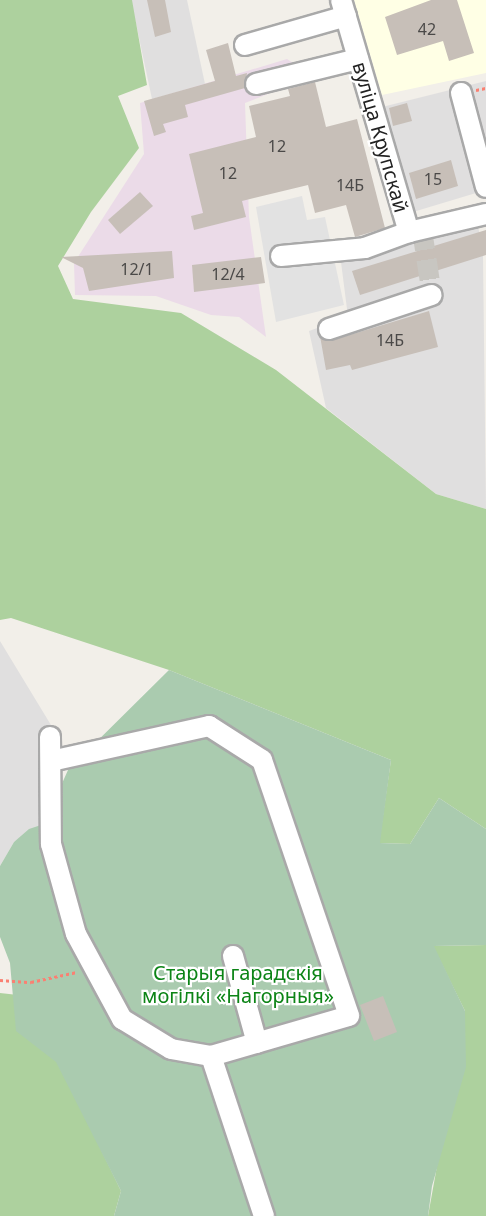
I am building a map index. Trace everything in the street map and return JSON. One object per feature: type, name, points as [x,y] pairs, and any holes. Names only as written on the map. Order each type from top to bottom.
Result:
[{"type":"street","points":[[245,45],[343,8]]},
{"type":"street","name":"вуліца Крупскай","points":[[343,8],[409,232],[486,214]]},
{"type":"street","points":[[256,84],[358,59]]},
{"type":"street","points":[[461,93],[486,187]]},
{"type":"street","points":[[281,255],[366,248],[409,232]]},
{"type":"street","points":[[328,329],[432,295]]},
{"type":"street","points":[[50,737],[51,844],[76,934],[122,1019],[171,1049],[212,1056],[349,1016],[262,760],[209,726],[51,761]]},
{"type":"street","points":[[233,956],[256,1043]]},
{"type":"street","points":[[212,1056],[264,1216]]},
{"type":"path","points":[[0,980],[31,982],[93,969]]},
{"type":"shaded area","points":[[131,0],[187,0],[205,84],[152,99]]},
{"type":"shaded area","points":[[354,0],[486,0],[486,73],[382,95]]},
{"type":"shaded area","points":[[287,59],[313,76],[245,103],[249,217],[266,337],[239,317],[211,315],[156,296],[75,295],[74,263],[144,154],[140,103]]},
{"type":"shaded area","points":[[486,81],[486,190],[413,212],[382,107]]},
{"type":"shaded area","points":[[302,196],[307,220],[325,217],[344,305],[276,322],[256,207]]},
{"type":"shaded area","points":[[478,225],[483,256],[486,509],[436,494],[326,408],[309,331],[348,317],[341,262]]},
{"type":"shaded area","points":[[0,641],[54,730],[44,824],[14,842],[0,866]]},
{"type":"green space","points":[[0,0],[132,0],[147,85],[118,96],[139,148],[91,212],[58,266],[73,299],[181,313],[276,370],[436,494],[486,509],[486,829],[439,798],[410,844],[379,843],[391,760],[169,670],[11,618],[0,620]]},
{"type":"green space","name":"Старыя гарадскія могілкі «Нагорныя»","points":[[169,670],[391,760],[380,843],[410,844],[439,798],[486,829],[486,945],[434,946],[465,1011],[466,1067],[432,1186],[428,1216],[114,1216],[121,1191],[56,1062],[16,1031],[10,963],[0,937],[0,866],[14,842],[29,829],[44,824],[68,770]]},
{"type":"green space","points":[[486,945],[486,1216],[428,1216],[465,1011],[433,946]]},
{"type":"green space","points":[[0,993],[27,996],[121,1191],[114,1216],[0,1216]]},
{"type":"building","points":[[147,0],[165,0],[171,32],[155,37]]},
{"type":"building","points":[[431,0],[457,0],[474,53],[449,61],[443,41],[397,55],[385,17]]},
{"type":"building","points":[[228,43],[236,76],[247,73],[245,88],[185,105],[188,117],[163,124],[166,132],[154,136],[144,101],[215,81],[206,50]]},
{"type":"building","points":[[315,82],[326,127],[357,119],[385,228],[355,237],[346,205],[315,213],[308,185],[242,201],[246,217],[194,230],[191,216],[203,213],[189,154],[256,137],[249,106],[290,96],[288,89]]},
{"type":"building","points":[[407,103],[412,121],[393,126],[389,108]]},
{"type":"building","points":[[451,160],[458,186],[416,199],[409,173]]},
{"type":"building","points":[[140,192],[153,206],[120,234],[108,220]]},
{"type":"building","points":[[486,230],[486,255],[360,295],[352,271]]},
{"type":"building","points":[[172,251],[174,278],[89,291],[83,268],[61,257]]},
{"type":"building","points":[[261,257],[265,283],[194,292],[192,265]]},
{"type":"building","points":[[429,311],[438,347],[352,370],[350,365],[326,370],[320,336],[333,340]]},
{"type":"building","points":[[383,996],[397,1032],[374,1041],[360,1005]]},
{"type":"tunnel","points":[[422,230],[432,295]]}]
